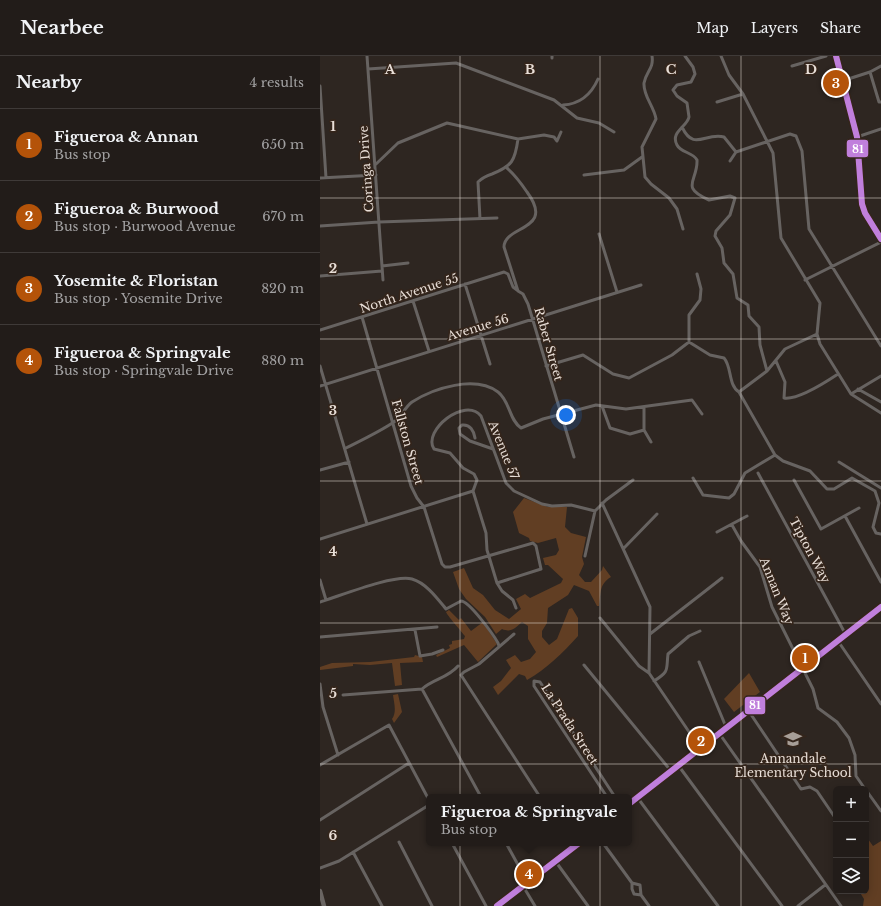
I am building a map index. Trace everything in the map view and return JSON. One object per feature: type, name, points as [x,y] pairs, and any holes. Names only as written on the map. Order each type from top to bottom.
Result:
[{"type":"main road","points":[[836,56],[857,137],[862,204],[865,213],[881,240]]},
{"type":"main road","points":[[632,801],[880,609]]},
{"type":"main road","points":[[497,906],[556,862],[571,846]]},
{"type":"main road","points":[[320,891],[322,903]]},
{"type":"street","name":"Coringa Drive","points":[[367,56],[383,280]]},
{"type":"street","points":[[652,56],[652,66],[646,77],[645,89],[656,119],[642,147],[642,157],[647,181],[670,198],[677,208],[683,230]]},
{"type":"street","points":[[685,56],[696,74],[691,82],[677,85],[674,90],[677,96],[685,100],[688,108],[689,120],[676,134],[676,141],[679,148],[693,155],[697,160],[691,182],[693,190],[709,200],[730,196],[735,198],[730,215],[716,231],[715,236],[722,248],[724,263],[734,274],[737,298],[748,305],[749,316],[758,326],[760,345],[767,371]]},
{"type":"street","points":[[721,56],[729,75],[743,94],[774,158],[781,238],[821,307],[817,334],[820,344],[851,394],[881,413]]},
{"type":"street","points":[[792,66],[826,56]]},
{"type":"street","points":[[368,69],[456,63],[554,100],[563,105],[577,118],[599,123],[614,132]]},
{"type":"street","points":[[842,81],[870,72],[881,66]]},
{"type":"street","points":[[870,72],[876,94],[879,102],[881,102]]},
{"type":"street","points":[[563,105],[571,105],[583,99],[595,86],[598,79]]},
{"type":"street","points":[[320,86],[326,178]]},
{"type":"street","points":[[717,102],[743,94]]},
{"type":"street","points":[[375,165],[398,143],[446,123],[518,139],[544,135],[554,137],[557,141],[560,132]]},
{"type":"street","points":[[682,127],[688,136],[695,140],[715,136],[724,137],[736,152]]},
{"type":"street","points":[[857,137],[881,129]]},
{"type":"street","points":[[730,161],[736,152],[793,134],[798,139],[802,152],[809,229],[881,346]]},
{"type":"street","points":[[480,219],[478,182],[484,177],[507,168],[515,157],[518,139]]},
{"type":"street","points":[[584,175],[624,170],[642,157]]},
{"type":"street","name":"Raber Street","points":[[507,168],[514,174],[536,206],[533,219],[504,244],[518,291],[526,299],[574,457]]},
{"type":"street","points":[[320,178],[376,175]]},
{"type":"street","points":[[320,226],[379,222],[497,218]]},
{"type":"street","points":[[599,234],[618,292]]},
{"type":"street","points":[[805,280],[881,240]]},
{"type":"street","points":[[382,266],[408,263]]},
{"type":"street","points":[[320,276],[382,271]]},
{"type":"street","name":"North Avenue 55","points":[[320,330],[504,272],[508,274],[513,287],[518,291]]},
{"type":"street","points":[[689,342],[689,315],[700,300],[700,289],[697,274]]},
{"type":"street","points":[[465,284],[490,364]]},
{"type":"street","name":"Avenue 56","points":[[320,386],[641,285]]},
{"type":"street","points":[[413,301],[429,351]]},
{"type":"street","name":"Fallston Street","points":[[362,317],[394,422],[411,486],[417,498],[424,507],[442,564],[446,567],[489,556]]},
{"type":"street","points":[[739,392],[767,371],[785,349],[817,334]]},
{"type":"street","points":[[546,366],[583,355],[613,374],[629,378],[672,355],[689,342]]},
{"type":"street","points":[[689,342],[706,354],[720,356],[726,360],[734,388],[739,392],[775,456],[783,461],[810,471],[827,489],[834,489],[850,479],[856,479],[875,491],[878,495],[879,503],[872,527],[876,533],[881,534]]},
{"type":"street","points":[[776,361],[785,382],[784,398],[794,397],[808,391],[838,374]]},
{"type":"street","points":[[320,366],[346,448],[367,524]]},
{"type":"street","points":[[851,394],[881,376]]},
{"type":"street","points":[[346,448],[394,422],[407,406],[418,399],[455,384],[464,383],[487,387],[498,392],[505,400],[516,422],[521,428],[596,404],[626,409],[692,400],[702,414]]},
{"type":"street","points":[[858,389],[881,402]]},
{"type":"street","points":[[602,406],[608,426],[630,434],[644,430]]},
{"type":"street","points":[[644,407],[644,430],[651,442]]},
{"type":"street","name":"Avenue 57","points":[[473,492],[476,476],[459,464],[450,453],[434,448],[431,442],[434,432],[460,410],[474,411],[479,414],[485,426],[506,483],[514,491],[547,506],[571,505],[595,511]]},
{"type":"street","points":[[476,438],[471,428],[467,425],[462,425],[459,428],[460,434],[464,437],[493,449]]},
{"type":"street","points":[[693,478],[703,495],[729,498],[734,494],[745,473],[775,456]]},
{"type":"street","points":[[320,470],[349,462]]},
{"type":"street","points":[[840,462],[881,488]]},
{"type":"street","name":"Tipton Way","points":[[758,473],[846,635]]},
{"type":"street","points":[[856,479],[859,475]]},
{"type":"street","points":[[585,556],[595,511],[602,503],[633,480]]},
{"type":"street","points":[[794,480],[821,529],[859,508]]},
{"type":"street","points":[[320,539],[473,492],[486,533],[489,556],[498,583],[502,592],[513,600],[516,608]]},
{"type":"street","points":[[602,503],[649,603],[649,673]]},
{"type":"street","points":[[624,548],[657,514]]},
{"type":"street","points":[[717,532],[747,516]]},
{"type":"street","points":[[845,516],[881,582]]},
{"type":"street","name":"Annan Way","points":[[732,525],[741,541],[760,567],[772,607],[813,689],[818,708],[836,722],[849,738],[855,755],[856,776],[863,786]]},
{"type":"street","points":[[489,556],[533,543],[536,546],[541,569],[498,583]]},
{"type":"street","points":[[320,602],[398,578],[413,579],[433,594],[446,609],[461,601],[466,602],[481,618],[499,646]]},
{"type":"street","points":[[650,634],[722,578]]},
{"type":"street","points":[[320,580],[326,600]]},
{"type":"street","points":[[600,618],[639,666],[649,673],[700,748]]},
{"type":"street","points":[[320,637],[437,627]]},
{"type":"street","points":[[415,630],[420,656],[443,650]]},
{"type":"street","points":[[654,680],[665,674],[668,668],[668,654],[689,636],[700,631]]},
{"type":"street","points":[[514,634],[479,664],[462,674],[462,678],[538,794]]},
{"type":"street","points":[[838,641],[881,704]]},
{"type":"street","points":[[699,662],[726,727]]},
{"type":"street","points":[[584,665],[671,771]]},
{"type":"street","points":[[343,696],[422,689],[428,683],[448,676],[458,666]]},
{"type":"street","name":"La Prada Street","points":[[605,794],[534,686],[534,681],[540,682],[613,794]]},
{"type":"street","points":[[320,684],[323,707],[338,755]]},
{"type":"street","points":[[422,689],[479,794]]},
{"type":"street","points":[[548,706],[553,702]]},
{"type":"street","points":[[748,710],[801,789],[810,787],[817,791],[833,815]]},
{"type":"street","points":[[320,765],[389,725],[426,794]]},
{"type":"street","points":[[564,731],[569,727]]},
{"type":"street","points":[[719,733],[841,906]]},
{"type":"street","points":[[580,756],[585,752]]},
{"type":"street","points":[[320,820],[409,763]]},
{"type":"street","points":[[678,765],[782,906]]},
{"type":"street","points":[[596,780],[602,776]]},
{"type":"street","name":"Annan Way","points":[[869,794],[881,811]]},
{"type":"street","points":[[637,797],[718,906]]},
{"type":"street","points":[[320,868],[335,864],[426,807]]},
{"type":"street","points":[[399,842],[432,906]]},
{"type":"street","points":[[454,846],[486,906]]},
{"type":"street","points":[[508,846],[528,883]]},
{"type":"street","points":[[605,846],[632,883],[634,894],[641,895]]},
{"type":"street","points":[[353,852],[382,906]]},
{"type":"street","points":[[556,862],[588,906]]},
{"type":"street","points":[[632,883],[640,885],[641,895],[649,906]]},
{"type":"street","points":[[798,906],[825,885]]},
{"type":"street","points":[[523,886],[535,906]]},
{"type":"shaded area","points":[[524,498],[548,507],[567,507],[565,527],[571,533],[586,537],[582,557],[584,564],[579,575],[585,582],[591,582],[602,570],[603,566],[611,577],[602,586],[599,606],[597,606],[589,591],[574,585],[568,595],[548,608],[547,623],[542,631],[542,637],[549,645],[557,639],[569,609],[572,608],[578,618],[578,636],[548,666],[527,680],[525,676],[519,674],[498,695],[493,687],[501,681],[511,668],[506,660],[515,655],[521,662],[530,659],[536,652],[528,639],[528,626],[522,622],[513,629],[502,629],[496,634],[485,617],[466,599],[459,589],[453,572],[464,568],[473,588],[483,595],[495,610],[509,619],[521,609],[516,599],[525,594],[530,598],[561,583],[563,579],[548,565],[545,565],[543,558],[556,555],[559,550],[556,538],[538,543],[530,541],[529,538],[519,533],[513,512]]},
{"type":"shaded area","points":[[449,610],[459,620],[461,618],[471,631],[483,622],[497,644],[478,662],[464,645],[437,657],[436,655],[450,648],[449,645],[452,644],[452,641],[464,639],[465,636],[447,614],[446,612]]},
{"type":"shaded area","points":[[415,655],[422,657],[423,662],[400,663],[402,685],[395,686],[392,663],[370,665],[353,664],[353,666],[320,670],[320,667],[332,663],[370,662],[414,657]]},
{"type":"shaded area","points":[[749,673],[760,692],[734,712],[724,699]]},
{"type":"shaded area","points":[[398,694],[402,712],[394,723],[392,719],[395,710],[393,695]]},
{"type":"shaded area","points":[[869,840],[873,846],[881,841],[881,906],[863,906],[864,899],[861,894],[869,894]]},
{"type":"transit line","name":"81","points":[[836,56],[857,137],[862,204],[865,213],[881,239]]},
{"type":"transit line","name":"81","points":[[632,802],[881,607]]},
{"type":"transit line","name":"81","points":[[497,906],[575,846]]},
{"type":"place","name":"Yosemite & Floristan","points":[[836,83]]},
{"type":"place","name":"Figueroa & Annan","points":[[805,658]]},
{"type":"place","name":"Annandale Elementary School","points":[[793,739]]},
{"type":"place","name":"Figueroa & Burwood","points":[[701,741]]},
{"type":"place","name":"Figueroa & Springvale","points":[[529,874]]}]
